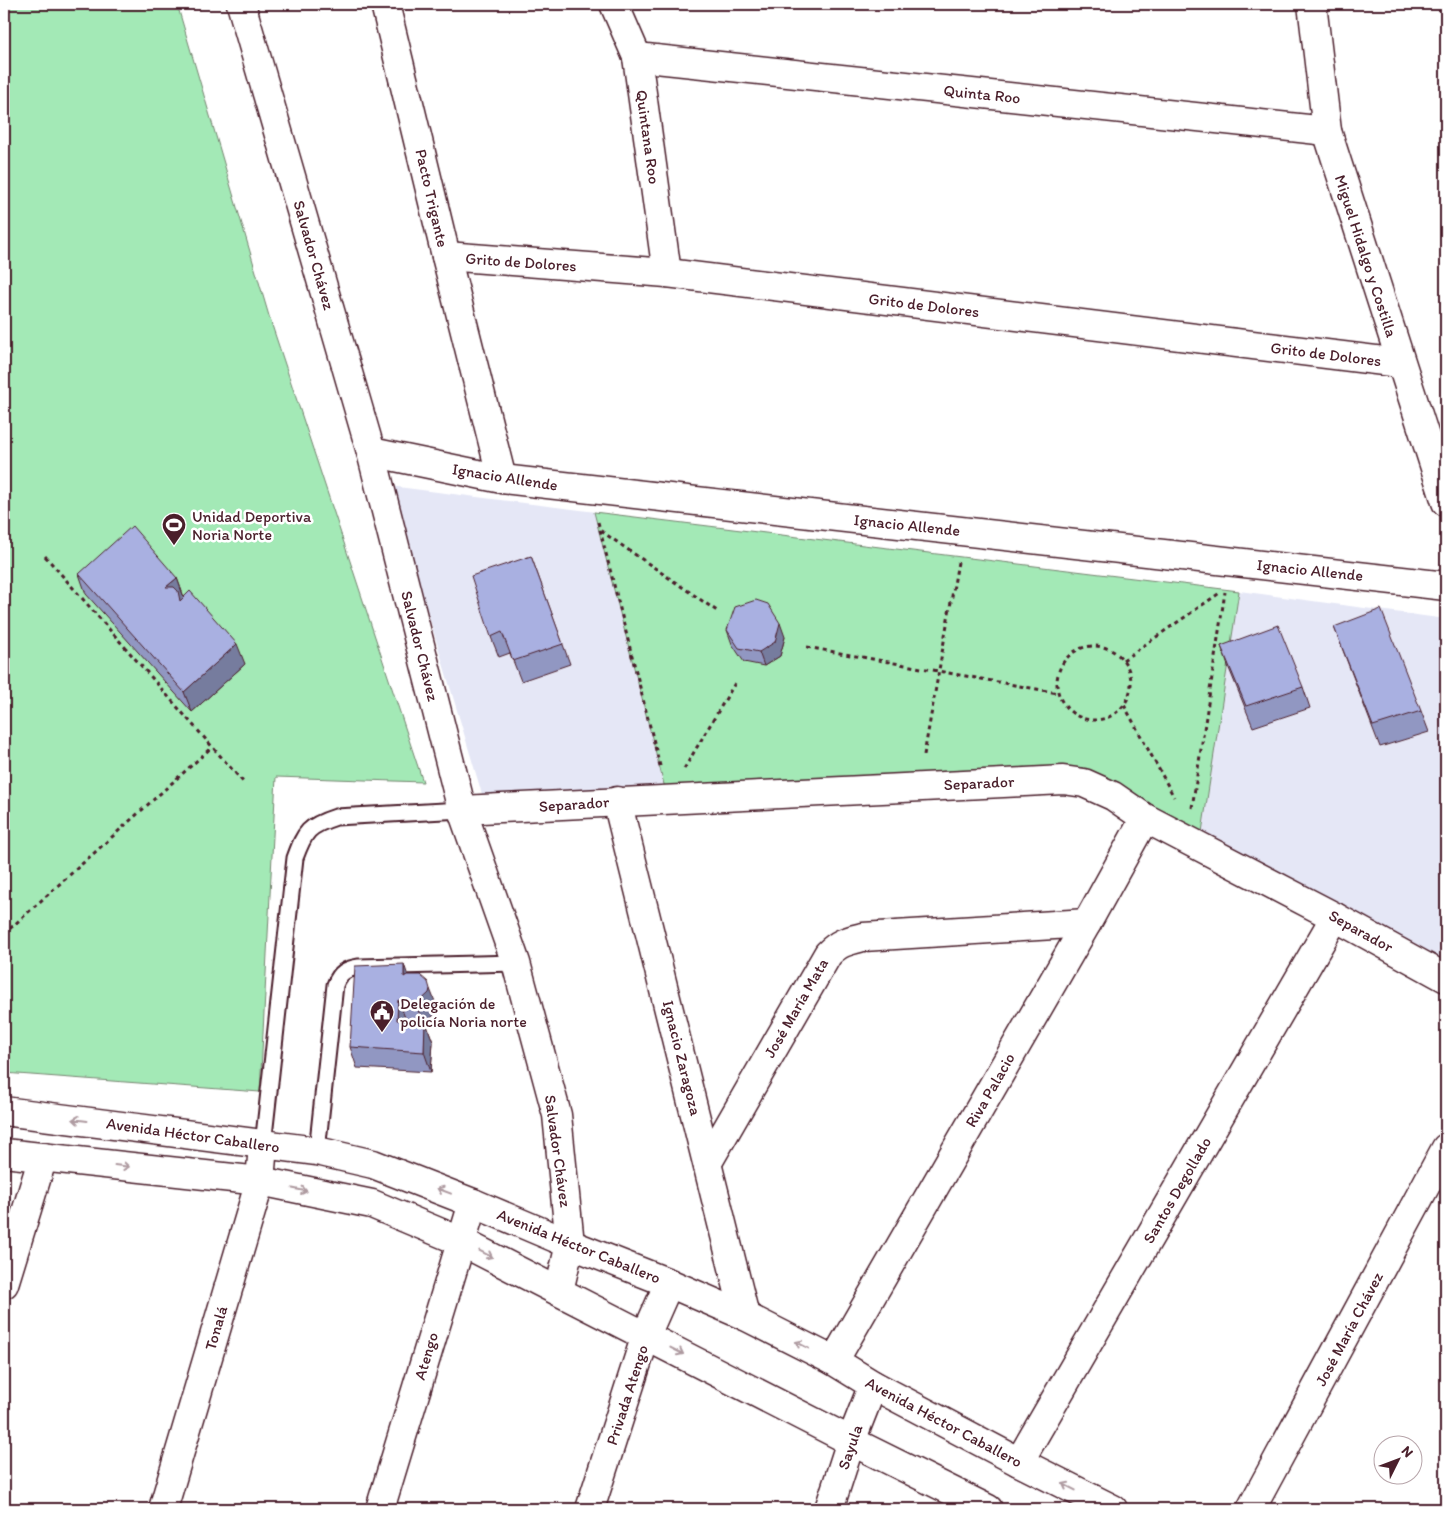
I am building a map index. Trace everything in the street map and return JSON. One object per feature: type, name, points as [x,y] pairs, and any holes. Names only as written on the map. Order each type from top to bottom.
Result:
[{"type":"street","name":"Salvador Chávez","points":[[241,4],[370,452],[462,810],[516,963],[557,1115],[570,1244],[559,1291]]},
{"type":"street","name":"Pacto Trigante","points":[[385,4],[502,479]]},
{"type":"street","name":"Quintana Roo","points":[[614,4],[636,57],[667,274]]},
{"type":"street","name":"Miguel Hidalgo y Costilla","points":[[1312,4],[1326,131],[1446,502]]},
{"type":"street","name":"Quinta Roo","points":[[636,57],[1326,131]]},
{"type":"street","name":"Grito de Dolores","points":[[446,256],[667,274],[1400,363]]},
{"type":"street","name":"Ignacio Allende","points":[[370,452],[502,479],[1446,586]]},
{"type":"street","name":"Separador","points":[[462,810],[1063,780],[1084,783],[1113,796],[1145,818],[1335,917],[1446,978]]},
{"type":"street","name":"Ignacio Zaragoza","points":[[617,802],[745,1316]]},
{"type":"street","name":"Riva Palacio","points":[[834,1361],[1087,923],[1145,818]]},
{"type":"street","name":"Santos Degollado","points":[[1019,1462],[1335,917]]},
{"type":"street","name":"José María Mata","points":[[708,1162],[828,954],[837,945],[845,941],[864,937],[1087,923]]},
{"type":"street","name":"Avenida Héctor Caballero","points":[[4,1111],[317,1151],[373,1164],[669,1283],[745,1316],[834,1361],[873,1385],[1019,1462],[1113,1509]]},
{"type":"street","name":"Tonalá","points":[[162,1509],[260,1181],[263,1145]]},
{"type":"street","name":"José María Chávez","points":[[1251,1509],[1446,1148]]},
{"type":"street","points":[[4,1153],[260,1181],[372,1204],[460,1241],[988,1509]]},
{"type":"street","points":[[4,1284],[43,1156]]},
{"type":"street","name":"Atengo","points":[[380,1509],[473,1203]]},
{"type":"street","name":"Privada Atengo","points":[[590,1509],[646,1335],[669,1283]]},
{"type":"street","name":"Sayula","points":[[829,1509],[851,1441],[873,1385]]},
{"type":"lane","points":[[263,1145],[295,858],[303,838],[317,823],[336,817],[462,810]]},
{"type":"lane","points":[[317,1151],[335,985],[339,976],[347,969],[359,966],[516,963]]},
{"type":"path","points":[[598,522],[662,777]]},
{"type":"path","points":[[601,531],[717,610]]},
{"type":"path","points":[[45,556],[244,783]]},
{"type":"path","points":[[922,763],[960,557]]},
{"type":"path","points":[[1215,588],[1225,589]]},
{"type":"path","points":[[1123,660],[1225,589]]},
{"type":"path","points":[[1191,816],[1225,589]]},
{"type":"path","points":[[1090,646],[1103,647],[1115,653],[1123,660],[1131,682],[1131,689],[1124,705],[1113,715],[1091,720],[1076,716],[1069,710],[1058,693],[1057,680],[1060,669],[1074,652],[1090,646]]},
{"type":"path","points":[[807,647],[1058,693]]},
{"type":"path","points":[[682,772],[735,683]]},
{"type":"path","points":[[1124,705],[1176,800]]},
{"type":"path","points":[[4,934],[212,747]]},
{"type":"shaded area","points":[[390,486],[596,512],[667,796],[485,804]]},
{"type":"shaded area","points":[[1239,591],[1446,619],[1446,965],[1202,832]]},
{"type":"green space","name":"Unidad Deportiva Noria Norte","points":[[4,4],[177,4],[269,316],[423,782],[276,777],[260,1092],[4,1073]]},
{"type":"green space","points":[[594,512],[1239,591],[1202,832],[1089,772],[667,796]]},
{"type":"building","points":[[132,526],[177,578],[166,587],[174,587],[178,591],[180,601],[190,591],[237,644],[184,692],[79,574]]},
{"type":"building","points":[[531,556],[563,644],[513,661],[502,632],[491,637],[471,576]]},
{"type":"building","points":[[756,600],[768,604],[780,623],[775,642],[759,652],[739,648],[727,630],[735,607]]},
{"type":"building","points":[[1381,609],[1421,711],[1373,726],[1334,627]]},
{"type":"building","points":[[1278,625],[1303,687],[1246,706],[1221,646]]},
{"type":"building","points":[[404,964],[404,977],[407,975],[420,975],[428,982],[430,989],[429,993],[416,1005],[408,1005],[398,1000],[397,1020],[425,1021],[424,1052],[350,1047],[355,966]]},
{"type":"place","name":"Unidad Deportiva Noria Norte","points":[[174,546]]},
{"type":"place","name":"Delegación de policía Noria norte","points":[[382,1033]]}]
